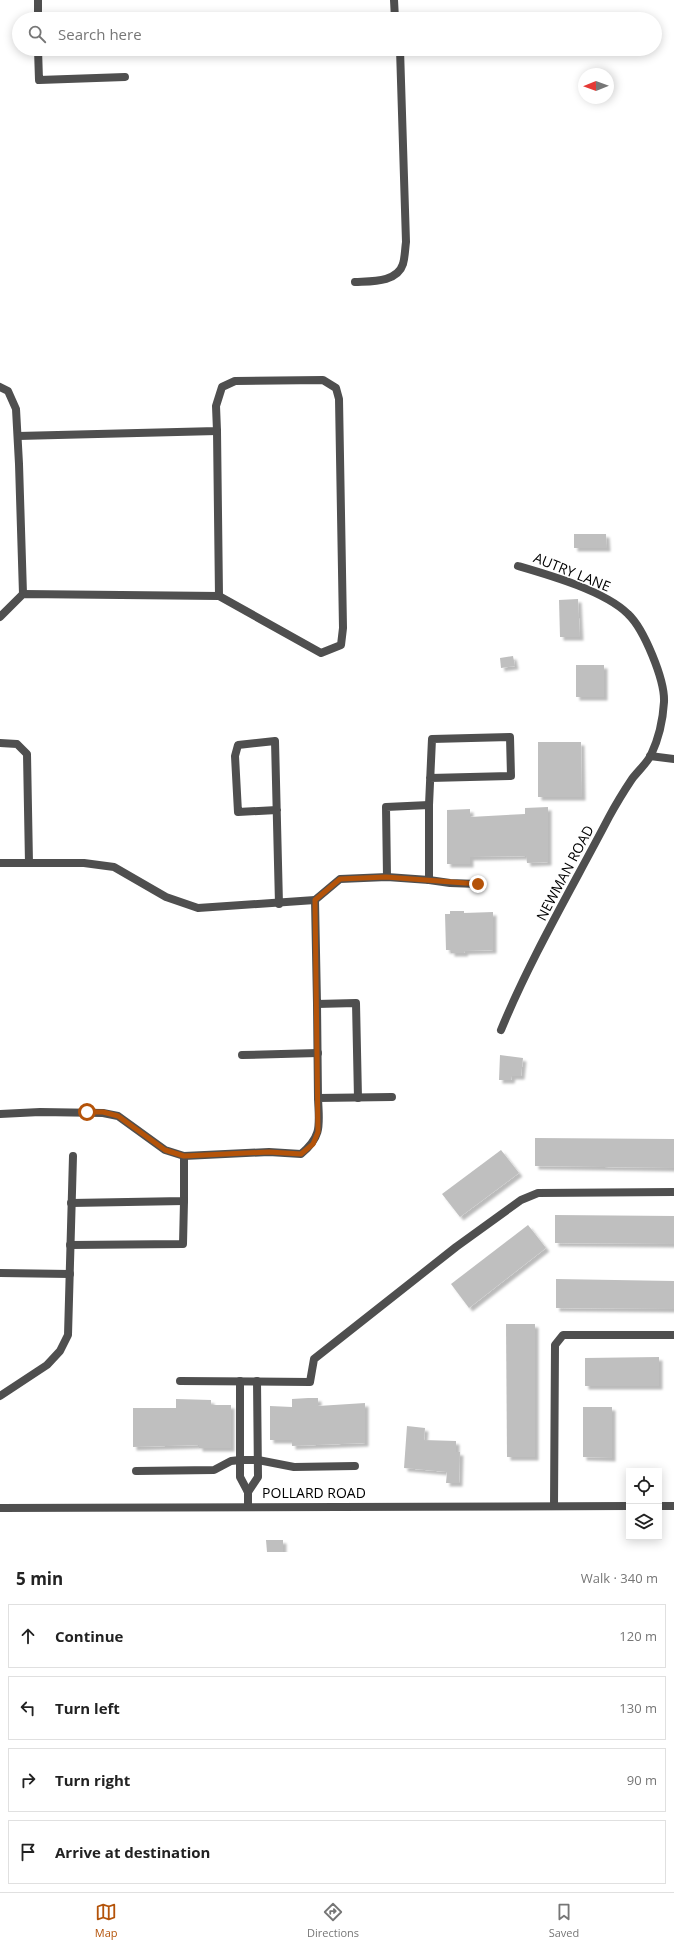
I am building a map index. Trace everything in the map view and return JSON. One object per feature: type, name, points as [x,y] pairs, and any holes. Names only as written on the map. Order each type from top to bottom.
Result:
[{"type":"street","points":[[38,0],[38,12]]},
{"type":"street","points":[[394,0],[395,12]]},
{"type":"street","points":[[38,56],[38,80],[125,78]]},
{"type":"street","points":[[355,282],[382,280],[393,276],[403,265],[406,242],[400,56]]},
{"type":"street","points":[[0,617],[23,594],[219,596],[321,653],[341,645],[343,628],[340,399],[336,388],[324,380],[235,381],[222,387],[216,406],[219,596]]},
{"type":"street","points":[[0,387],[8,391],[16,409],[23,594]]},
{"type":"street","points":[[18,436],[217,430]]},
{"type":"street","name":"AUTRY LANE","points":[[518,566],[547,574],[604,597],[628,614],[644,637],[663,689],[664,702],[662,716],[650,756]]},
{"type":"street","points":[[429,880],[429,805],[430,778],[432,739],[510,737],[511,776],[430,778]]},
{"type":"street","points":[[277,810],[238,812],[235,756],[238,745],[275,741],[277,810],[279,904]]},
{"type":"street","points":[[0,743],[17,744],[27,754],[29,863]]},
{"type":"street","points":[[650,756],[674,759]]},
{"type":"street","name":"NEWMAN ROAD","points":[[501,1030],[517,991],[617,802],[650,756]]},
{"type":"street","points":[[386,877],[386,807],[429,805]]},
{"type":"street","points":[[0,863],[84,863],[114,867],[166,897],[198,908],[279,904],[315,900],[340,879],[386,877],[478,884]]},
{"type":"street","points":[[0,1114],[40,1112],[103,1112],[118,1116],[165,1150],[184,1156],[269,1152],[301,1154],[313,1144],[318,1132],[315,900]]},
{"type":"street","points":[[317,1004],[356,1003],[358,1098]]},
{"type":"street","points":[[242,1055],[318,1053]]},
{"type":"street","points":[[318,1098],[392,1097]]},
{"type":"street","points":[[0,1396],[47,1365],[60,1351],[68,1335],[72,1156]]},
{"type":"street","points":[[70,1245],[183,1244],[184,1156]]},
{"type":"street","points":[[180,1381],[310,1382],[314,1359],[456,1247],[521,1200],[538,1193],[674,1192]]},
{"type":"street","points":[[71,1203],[184,1201]]},
{"type":"street","points":[[0,1273],[70,1274]]},
{"type":"street","points":[[554,1506],[555,1346],[563,1335],[674,1335]]},
{"type":"street","points":[[240,1381],[240,1477],[248,1492],[248,1506]]},
{"type":"street","points":[[248,1492],[258,1477],[257,1381]]},
{"type":"street","points":[[136,1470],[214,1470],[231,1461],[240,1460],[258,1460],[294,1467],[355,1466]]},
{"type":"street","name":"POLLARD ROAD","points":[[0,1508],[248,1506],[626,1506]]},
{"type":"street","points":[[662,1506],[674,1506]]},
{"type":"building","points":[[574,534],[606,534],[607,548],[574,548]]},
{"type":"building","points":[[578,599],[580,637],[560,637],[559,600]]},
{"type":"building","points":[[513,656],[515,666],[501,668],[500,658]]},
{"type":"building","points":[[576,665],[604,665],[604,697],[576,697]]},
{"type":"building","points":[[538,742],[581,742],[582,797],[538,797]]},
{"type":"building","points":[[548,807],[548,862],[527,863],[526,856],[470,857],[470,864],[447,864],[447,810],[470,809],[470,817],[525,814],[525,808]]},
{"type":"building","points":[[450,911],[464,911],[464,913],[493,912],[493,950],[451,953],[451,950],[446,950],[445,914],[450,914]]},
{"type":"building","points":[[500,1055],[523,1058],[521,1076],[512,1076],[511,1080],[499,1080]]},
{"type":"building","points":[[535,1138],[674,1139],[674,1168],[535,1166]]},
{"type":"building","points":[[501,1150],[519,1173],[460,1217],[442,1194]]},
{"type":"building","points":[[555,1215],[674,1216],[674,1244],[555,1243]]},
{"type":"building","points":[[528,1225],[546,1248],[469,1308],[451,1284]]},
{"type":"building","points":[[556,1279],[674,1281],[674,1309],[556,1308]]},
{"type":"building","points":[[506,1324],[535,1324],[535,1457],[507,1457]]},
{"type":"building","points":[[659,1357],[659,1386],[585,1386],[585,1358]]},
{"type":"building","points":[[318,1398],[318,1406],[365,1403],[365,1443],[292,1446],[292,1440],[270,1440],[270,1406],[292,1407],[292,1399]]},
{"type":"building","points":[[176,1399],[211,1400],[211,1405],[231,1405],[231,1448],[199,1448],[199,1445],[133,1447],[133,1408],[176,1408]]},
{"type":"building","points":[[583,1407],[612,1407],[612,1458],[583,1457]]},
{"type":"building","points":[[407,1426],[425,1428],[424,1440],[456,1441],[456,1452],[460,1452],[459,1483],[446,1483],[447,1472],[404,1468]]},
{"type":"building","points":[[266,1540],[283,1540],[283,1552],[267,1552]]},
{"type":"route","points":[[87,1112],[103,1112],[118,1116],[165,1150],[184,1156],[269,1152],[301,1154],[313,1144],[318,1132],[315,900],[340,879],[356,877],[386,877],[478,884]]}]
